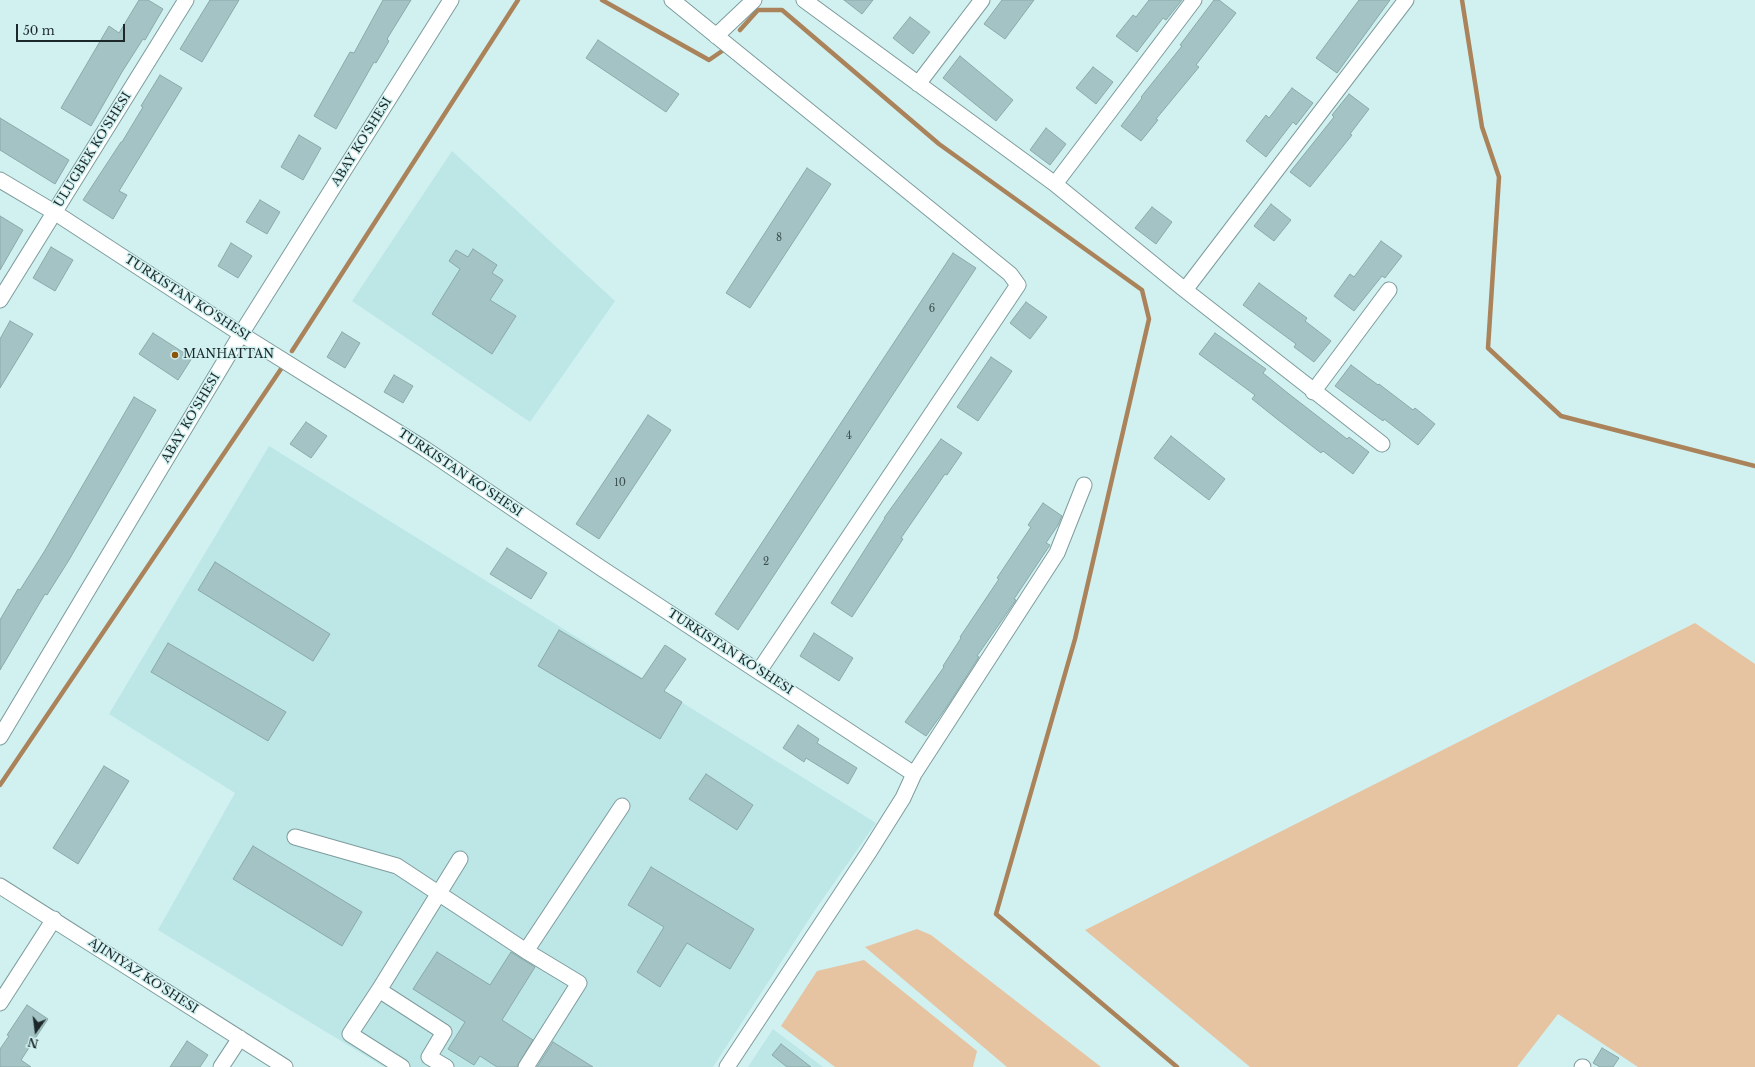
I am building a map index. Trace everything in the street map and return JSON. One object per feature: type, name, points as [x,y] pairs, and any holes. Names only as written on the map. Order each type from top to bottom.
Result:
[{"type":"street","name":"ULUGBEK KO'SHESI","points":[[0,300],[186,0]]},
{"type":"street","name":"ABAY KO'SHESI","points":[[0,737],[242,334],[451,0]]},
{"type":"street","points":[[672,0],[1010,274],[1018,285],[759,671]]},
{"type":"street","points":[[716,36],[754,0]]},
{"type":"street","points":[[804,0],[1055,184],[1313,392],[1382,444]]},
{"type":"street","points":[[918,84],[982,0]]},
{"type":"street","points":[[1055,184],[1194,0]]},
{"type":"street","points":[[1185,290],[1406,0]]},
{"type":"street","name":"TURKISTAN KO'SHESI","points":[[0,180],[54,212],[242,334],[425,449],[601,568],[914,774]]},
{"type":"street","points":[[1313,392],[1389,290]]},
{"type":"street","points":[[727,1067],[869,852],[903,798],[914,774],[1057,553],[1084,485]]},
{"type":"street","points":[[526,951],[622,806]]},
{"type":"street","points":[[295,837],[397,866],[526,951],[579,983],[526,1067]]},
{"type":"street","points":[[402,1067],[350,1034],[380,990],[460,858]]},
{"type":"street","name":"AJINIYAZ KO'SHESI","points":[[0,886],[285,1067]]},
{"type":"street","points":[[0,1003],[54,919]]},
{"type":"street","points":[[380,990],[444,1032],[426,1062],[446,1067]]},
{"type":"street","points":[[221,1067],[240,1038]]},
{"type":"shaded area","points":[[452,151],[615,301],[530,422],[352,301]]},
{"type":"shaded area","points":[[269,446],[876,823],[815,910],[713,1067],[384,1067],[158,930],[235,793],[109,714]]},
{"type":"shaded area","points":[[1695,623],[1755,664],[1755,1067],[1638,1067],[1558,1014],[1517,1067],[1250,1067],[1085,930]]},
{"type":"shaded area","points":[[917,929],[931,935],[1101,1067],[1007,1067],[865,947]]},
{"type":"shaded area","points":[[864,960],[977,1051],[973,1067],[835,1067],[781,1026],[817,971]]},
{"type":"shaded area","points":[[773,1029],[823,1067],[748,1067]]},
{"type":"building","points":[[139,0],[148,0],[163,9],[145,40],[143,39],[122,72],[91,126],[61,108],[109,26],[119,33]]},
{"type":"building","points":[[210,0],[239,0],[202,62],[180,49]]},
{"type":"building","points":[[383,0],[411,0],[387,39],[389,41],[376,63],[374,62],[336,129],[314,116],[350,52],[354,53]]},
{"type":"building","points":[[844,0],[873,0],[862,14]]},
{"type":"building","points":[[1002,0],[1034,0],[1005,39],[984,24]]},
{"type":"building","points":[[1149,0],[1182,0],[1166,20],[1163,18],[1137,52],[1116,36],[1133,15],[1136,17]]},
{"type":"building","points":[[1214,0],[1219,0],[1236,13],[1196,65],[1199,67],[1156,119],[1158,120],[1141,141],[1121,126],[1142,98],[1141,97],[1182,46],[1180,45]]},
{"type":"building","points":[[1359,0],[1390,0],[1337,73],[1316,58]]},
{"type":"building","points":[[910,17],[930,32],[913,54],[893,38]]},
{"type":"building","points":[[598,40],[679,94],[666,112],[586,58]]},
{"type":"building","points":[[960,56],[1013,100],[996,121],[943,78]]},
{"type":"building","points":[[1093,67],[1113,82],[1096,104],[1076,88]]},
{"type":"building","points":[[160,75],[182,88],[119,191],[127,195],[113,219],[83,200],[122,142],[143,107],[141,106]]},
{"type":"building","points":[[1292,88],[1313,103],[1296,125],[1293,122],[1266,157],[1246,141],[1266,115],[1269,118]]},
{"type":"building","points":[[1349,94],[1369,109],[1350,134],[1352,135],[1310,187],[1290,172],[1334,117],[1332,115]]},
{"type":"building","points":[[0,118],[69,160],[55,184],[0,150]]},
{"type":"building","points":[[1046,128],[1066,144],[1050,165],[1030,150]]},
{"type":"building","points":[[299,135],[321,148],[303,180],[281,167]]},
{"type":"building","points":[[807,168],[831,184],[750,308],[726,293]]},
{"type":"building","points":[[260,200],[280,212],[267,234],[246,222]]},
{"type":"building","points":[[1271,204],[1291,220],[1274,241],[1254,226]]},
{"type":"building","points":[[1152,207],[1172,222],[1156,244],[1135,228]]},
{"type":"building","points":[[0,216],[23,230],[0,270]]},
{"type":"building","points":[[1381,241],[1402,256],[1385,278],[1382,276],[1354,311],[1334,296],[1350,274],[1354,277]]},
{"type":"building","points":[[231,243],[252,256],[238,278],[218,266]]},
{"type":"building","points":[[51,247],[73,260],[55,291],[33,278]]},
{"type":"building","points":[[473,249],[497,265],[492,273],[503,280],[490,300],[516,316],[492,354],[432,314],[460,269],[449,261],[456,250],[468,257]]},
{"type":"building","points":[[953,253],[976,268],[738,630],[715,614]]},
{"type":"building","points":[[1259,283],[1307,318],[1305,321],[1331,341],[1314,362],[1294,347],[1296,344],[1243,305]]},
{"type":"building","points":[[1026,302],[1047,317],[1030,339],[1010,323]]},
{"type":"building","points":[[10,321],[33,334],[0,388],[0,339]]},
{"type":"building","points":[[342,332],[360,343],[345,368],[327,357]]},
{"type":"building","points":[[153,333],[192,358],[178,380],[139,354]]},
{"type":"building","points":[[1215,333],[1266,369],[1263,373],[1347,439],[1349,437],[1369,452],[1353,474],[1323,451],[1321,453],[1277,419],[1252,399],[1255,395],[1199,354]]},
{"type":"building","points":[[991,357],[1012,371],[978,421],[957,407]]},
{"type":"building","points":[[1351,365],[1413,410],[1415,408],[1435,424],[1418,445],[1384,419],[1383,421],[1335,386]]},
{"type":"building","points":[[394,375],[413,386],[403,403],[384,392]]},
{"type":"building","points":[[134,397],[156,410],[69,560],[47,595],[45,594],[0,670],[0,620],[18,589],[20,590],[44,552]]},
{"type":"building","points":[[648,415],[671,430],[599,539],[576,524]]},
{"type":"building","points":[[306,422],[327,436],[311,458],[290,444]]},
{"type":"building","points":[[1171,436],[1225,479],[1209,500],[1154,458]]},
{"type":"building","points":[[941,439],[962,453],[947,475],[945,474],[901,538],[903,539],[852,617],[831,603],[884,518]]},
{"type":"building","points":[[1043,503],[1062,516],[1046,543],[1050,545],[1014,599],[1016,600],[977,656],[979,657],[946,708],[926,736],[905,722],[944,667],[943,666],[961,638],[960,637],[999,579],[997,578],[1031,527],[1028,525]]},
{"type":"building","points":[[507,548],[547,573],[531,599],[490,574]]},
{"type":"building","points":[[215,562],[330,634],[313,661],[198,590]]},
{"type":"building","points":[[559,630],[642,679],[665,645],[686,659],[664,691],[682,702],[660,739],[538,666]]},
{"type":"building","points":[[814,633],[853,658],[839,681],[800,656]]},
{"type":"building","points":[[168,643],[286,712],[268,741],[151,672]]},
{"type":"building","points":[[798,725],[819,739],[817,743],[857,768],[848,784],[806,758],[804,762],[783,748]]},
{"type":"building","points":[[104,766],[129,781],[78,864],[53,848]]},
{"type":"building","points":[[706,774],[753,805],[737,830],[689,799]]},
{"type":"building","points":[[253,846],[362,912],[342,946],[233,879]]},
{"type":"building","points":[[651,867],[754,929],[730,969],[687,943],[660,987],[637,972],[664,927],[628,905]]},
{"type":"building","points":[[437,952],[490,985],[511,952],[535,967],[502,1020],[533,1040],[517,1067],[497,1067],[480,1056],[474,1065],[448,1049],[465,1022],[413,989]]},
{"type":"building","points":[[27,1005],[48,1019],[21,1060],[31,1067],[0,1067],[0,1049],[9,1036],[7,1035]]},
{"type":"building","points":[[187,1041],[208,1055],[200,1067],[170,1067]]},
{"type":"building","points":[[553,1042],[593,1067],[537,1067]]},
{"type":"building","points":[[781,1044],[811,1067],[787,1067],[772,1055]]},
{"type":"building","points":[[1602,1048],[1619,1058],[1613,1067],[1600,1067],[1593,1063]]},
{"type":"waterway","points":[[292,351],[518,0]]},
{"type":"waterway","points":[[602,0],[709,60],[725,49]]},
{"type":"waterway","points":[[1462,0],[1482,127],[1499,177],[1488,348],[1561,416],[1755,466]]},
{"type":"waterway","points":[[740,30],[758,10],[782,10],[939,144],[1142,290],[1149,319],[1075,639],[996,914],[1177,1067]]},
{"type":"waterway","points":[[0,785],[281,369]]},
{"type":"place","name":"MANHATTAN","points":[[175,355]]}]
